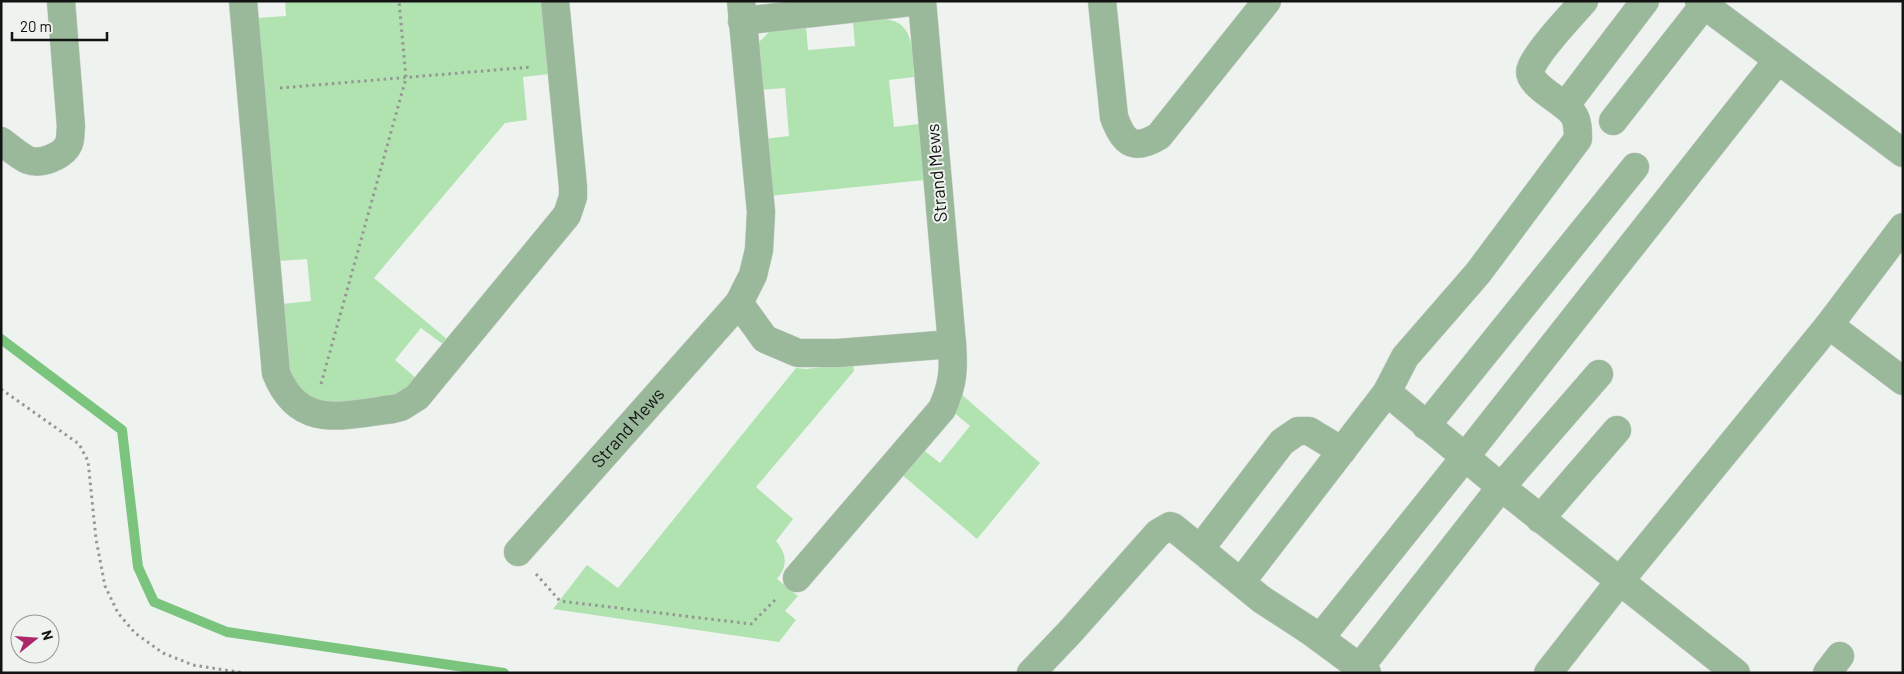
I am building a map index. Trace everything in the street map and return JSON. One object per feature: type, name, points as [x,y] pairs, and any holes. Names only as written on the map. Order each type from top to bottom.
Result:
[{"type":"street","points":[[1,141],[28,160],[41,160],[58,155],[65,150],[70,142],[71,127],[61,1]]},
{"type":"street","points":[[243,1],[276,373],[290,398],[312,413],[324,416],[393,409],[401,407],[417,398],[561,224],[570,207],[573,187],[555,1]]},
{"type":"street","points":[[741,11],[921,1]]},
{"type":"street","name":"Strand Mews","points":[[797,578],[942,409],[951,388],[954,367],[921,1]]},
{"type":"street","points":[[1102,1],[1114,117],[1120,134],[1132,142],[1139,143],[1159,136],[1266,1]]},
{"type":"street","points":[[1241,582],[1386,392],[1405,357],[1478,273],[1578,139],[1577,122],[1573,114],[1536,84],[1530,76],[1530,70],[1536,58],[1584,1]]},
{"type":"street","points":[[1565,106],[1645,1]]},
{"type":"street","points":[[1613,120],[1701,3],[1903,153]]},
{"type":"street","name":"Strand Mews","points":[[518,552],[739,303],[753,275],[759,250],[761,212],[741,11]]},
{"type":"street","points":[[1320,638],[1465,458],[1778,60]]},
{"type":"street","points":[[1426,426],[1635,167]]},
{"type":"street","points":[[1548,673],[1619,582],[1829,325],[1903,227]]},
{"type":"street","points":[[739,303],[765,339],[798,353],[838,353],[952,344]]},
{"type":"street","points":[[1829,325],[1903,381]]},
{"type":"street","points":[[1031,673],[1162,530],[1170,526],[1261,599],[1364,670],[1501,487],[1599,374]]},
{"type":"street","points":[[1386,392],[1540,519],[1736,673]]},
{"type":"street","points":[[1540,519],[1617,430]]},
{"type":"street","points":[[1200,549],[1282,442],[1298,431],[1309,431],[1342,451]]},
{"type":"path","points":[[312,413],[406,78],[399,1]]},
{"type":"path","points":[[251,90],[561,64]]},
{"type":"path","points":[[1,389],[79,444],[88,461],[96,539],[105,586],[118,612],[135,633],[163,653],[193,665],[244,673]]},
{"type":"path","points":[[518,552],[560,601],[751,624],[797,578]]},
{"type":"green space","points":[[285,1],[543,1],[549,74],[523,77],[527,120],[505,123],[374,278],[448,340],[444,345],[421,328],[395,360],[417,379],[400,395],[330,405],[303,395],[288,371],[282,304],[311,301],[307,259],[279,261],[257,18],[286,16]]},
{"type":"green space","points":[[885,19],[895,21],[902,26],[907,33],[912,49],[914,77],[889,80],[894,127],[919,124],[924,180],[769,196],[764,139],[789,136],[785,88],[759,90],[759,42],[769,32],[806,26],[808,50],[855,46],[853,22]]},
{"type":"green space","points":[[853,363],[854,371],[756,487],[793,519],[776,541],[785,560],[781,574],[777,579],[798,596],[785,611],[796,620],[779,642],[553,609],[587,565],[618,588],[796,368],[806,369]]},
{"type":"green space","points":[[960,393],[1040,463],[977,539],[900,473],[921,448],[940,463],[970,426],[951,410]]},
{"type":"waterway","points":[[1,339],[122,430],[138,567],[154,602],[227,632],[504,673]]}]
